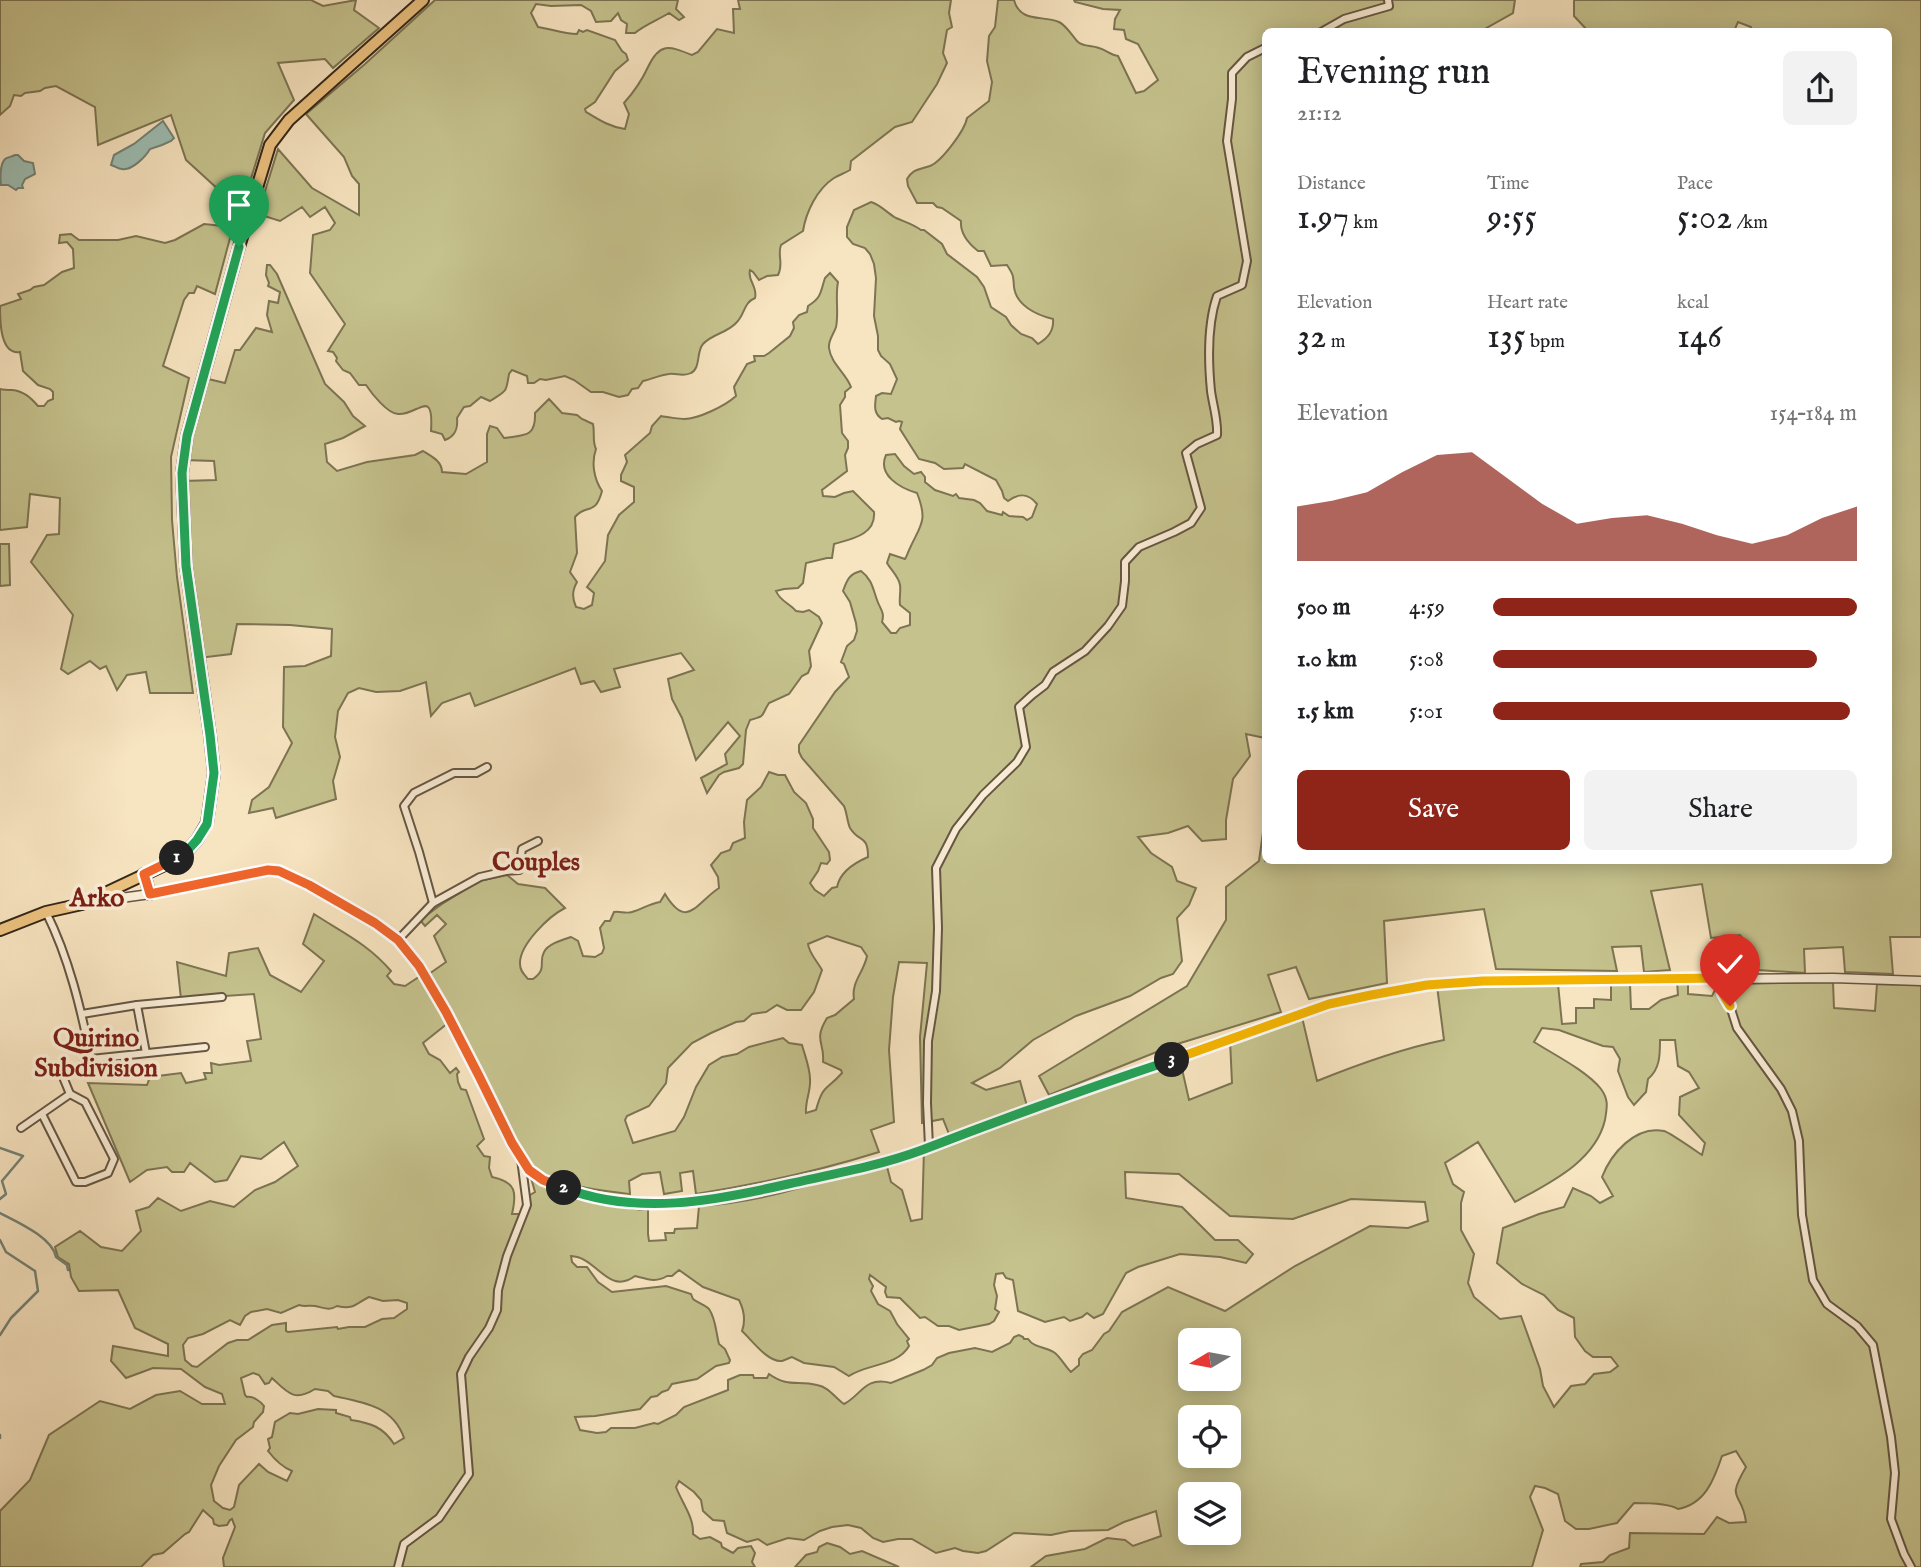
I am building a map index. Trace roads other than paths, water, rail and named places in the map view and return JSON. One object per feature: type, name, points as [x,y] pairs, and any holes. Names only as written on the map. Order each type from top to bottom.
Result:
[{"type":"main road","points":[[0,930],[46,912],[82,904],[169,863],[186,852],[207,824],[214,773],[186,566],[183,514],[182,473],[190,423],[270,145],[289,120],[423,0]]},
{"type":"main road","points":[[144,874],[150,894]]},
{"type":"street","points":[[1328,28],[1344,19],[1389,6],[1388,0]]},
{"type":"street","points":[[929,1146],[928,1054],[936,991],[938,928],[936,868],[956,829],[983,795],[1017,762],[1026,747],[1019,707],[1045,685],[1053,672],[1084,651],[1108,626],[1122,606],[1125,562],[1139,547],[1191,523],[1201,508],[1186,453],[1196,444],[1217,435],[1209,368],[1211,312],[1217,296],[1242,285],[1247,261],[1227,141],[1232,73],[1247,57],[1262,50]]},
{"type":"street","points":[[433,902],[404,806],[414,793],[454,773],[476,773],[487,767]]},
{"type":"street","points":[[398,940],[433,902],[480,877],[519,870],[522,849],[538,841]]},
{"type":"street","points":[[82,904],[150,894],[268,870],[293,876],[375,923],[398,940],[419,966],[446,1012],[512,1143],[529,1170],[543,1180],[567,1190],[598,1199],[640,1205],[693,1202],[749,1193],[863,1168],[1329,1004],[1427,985],[1483,981],[1720,978],[1921,981]]},
{"type":"street","points":[[46,912],[58,936],[82,1014],[92,1059]]},
{"type":"street","points":[[1720,978],[1723,994],[1737,1028],[1781,1090],[1792,1111],[1799,1141],[1801,1215],[1813,1280],[1827,1304],[1857,1326],[1873,1345],[1891,1437],[1895,1473],[1891,1519],[1911,1567]]},
{"type":"street","points":[[82,1014],[137,1005],[222,997]]},
{"type":"street","points":[[137,1005],[146,1054]]},
{"type":"street","points":[[42,1114],[76,1182],[85,1182],[108,1173],[114,1159],[85,1102],[70,1094],[63,1077],[92,1059],[205,1047]]},
{"type":"street","points":[[21,1128],[70,1094]]},
{"type":"street","points":[[398,1567],[404,1544],[439,1518],[470,1474],[461,1374],[497,1310],[498,1290],[507,1256],[527,1205],[521,1157]]},
{"type":"water","points":[[163,121],[174,138],[171,141],[150,149],[130,168],[121,169],[111,165],[114,155],[134,144]]},
{"type":"water","points":[[15,155],[33,163],[35,174],[25,179],[23,188],[16,190],[8,185],[1,185],[0,179],[3,161]]},
{"type":"waterway","points":[[0,1148],[23,1156],[2,1181],[6,1194],[0,1199]]},
{"type":"waterway","points":[[0,1213],[41,1237],[56,1257],[67,1265],[68,1270]]},
{"type":"waterway","points":[[0,1240],[6,1252],[35,1271],[38,1291],[11,1318],[0,1335]]},
{"type":"district","name":"Couples","points":[[536,861]]},
{"type":"district","name":"Arko","points":[[97,897]]},
{"type":"district","name":"Quirino Subdivision","points":[[96,1052]]}]
